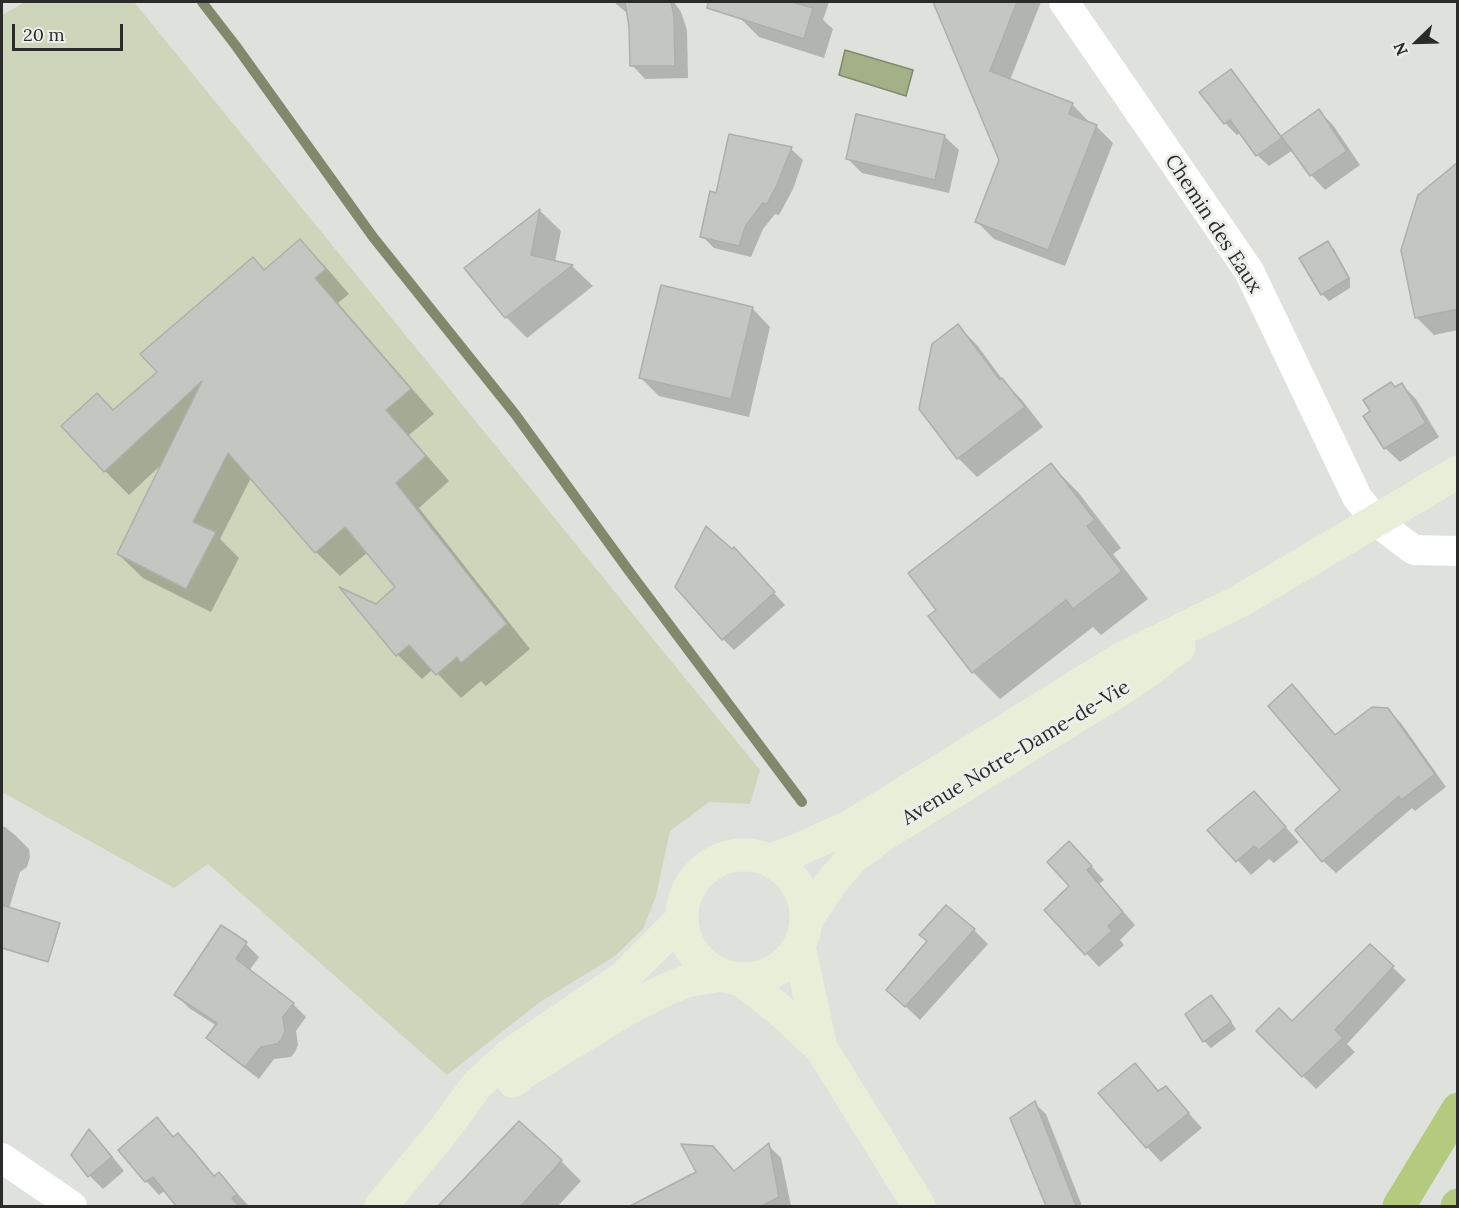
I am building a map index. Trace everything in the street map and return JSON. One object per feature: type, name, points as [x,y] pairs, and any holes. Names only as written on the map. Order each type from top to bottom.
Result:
[{"type":"highway","points":[[1399,1206],[1458,1109]]},
{"type":"main road","name":"Avenue Notre-Dame-de-Vie","points":[[770,860],[851,826],[1121,659],[1240,601],[1458,472]]},
{"type":"main road","name":"Avenue Notre-Dame-de-Vie","points":[[803,933],[830,884],[851,860],[883,835],[1134,681],[1240,601]]},
{"type":"main road","points":[[821,1048],[803,933],[804,902],[797,885],[786,871],[770,860],[751,855],[731,856],[713,863],[699,873],[689,887],[683,903],[681,920],[685,938],[693,953],[705,966],[730,977],[781,1011],[821,1048],[919,1206]]},
{"type":"main road","points":[[381,1206],[443,1131],[477,1085],[511,1054],[622,979],[681,920]]},
{"type":"main road","points":[[443,1131],[492,1099],[524,1072],[627,1009],[665,990],[687,981],[730,977],[758,978],[775,971],[789,961],[803,933]]},
{"type":"street","name":"Chemin des Eaux","points":[[1064,2],[1248,271],[1357,496],[1376,521],[1414,550],[1458,551]]},
{"type":"street","points":[[2,1158],[72,1206]]},
{"type":"shaded area","points":[[25,2],[134,2],[760,770],[750,804],[709,802],[670,831],[656,896],[643,929],[615,956],[540,1002],[447,1075],[208,864],[174,888],[2,792],[2,15]]},
{"type":"shaded area","points":[[845,50],[913,70],[906,96],[839,75]]},
{"type":"building","points":[[625,2],[671,2],[674,16],[675,66],[630,66],[629,27]]},
{"type":"building","points":[[708,2],[792,2],[813,8],[804,39],[707,8]]},
{"type":"building","points":[[933,2],[1017,2],[990,71],[1073,103],[1069,114],[1097,125],[1048,250],[975,222],[999,160]]},
{"type":"building","points":[[1231,69],[1282,138],[1256,156],[1230,120],[1224,124],[1199,92]]},
{"type":"building","points":[[1319,109],[1347,151],[1310,176],[1281,136]]},
{"type":"building","points":[[856,114],[945,135],[935,180],[846,159]]},
{"type":"building","points":[[729,134],[792,147],[767,204],[763,203],[746,225],[739,246],[700,237],[710,191],[716,193]]},
{"type":"building","points":[[1458,162],[1458,309],[1415,318],[1401,250],[1418,195]]},
{"type":"building","points":[[540,209],[531,255],[573,265],[505,318],[464,268]]},
{"type":"building","points":[[300,239],[326,269],[315,278],[411,389],[386,410],[426,456],[396,483],[507,624],[461,663],[457,657],[436,675],[409,645],[396,656],[339,587],[376,604],[395,587],[345,527],[315,553],[228,453],[193,522],[216,532],[186,589],[117,554],[202,381],[104,472],[61,426],[97,393],[113,410],[157,372],[140,354],[253,257],[264,270]]},
{"type":"building","points":[[1328,241],[1349,278],[1321,295],[1299,258]]},
{"type":"building","points":[[661,285],[753,307],[731,399],[639,378]]},
{"type":"building","points":[[958,324],[1000,380],[1002,378],[1025,407],[957,459],[919,409],[932,344]]},
{"type":"building","points":[[1391,382],[1395,387],[1402,383],[1426,423],[1384,449],[1363,416],[1370,411],[1363,400]]},
{"type":"building","points":[[1051,463],[1095,520],[1087,526],[1122,571],[1073,609],[1066,600],[972,673],[928,616],[936,610],[908,573]]},
{"type":"building","points":[[706,526],[732,549],[734,547],[775,592],[722,640],[675,587]]},
{"type":"building","points":[[1292,684],[1335,735],[1372,707],[1388,708],[1435,774],[1401,800],[1399,796],[1322,862],[1295,830],[1340,790],[1268,706]]},
{"type":"building","points":[[1254,791],[1286,827],[1259,850],[1254,846],[1236,862],[1207,830]]},
{"type":"building","points":[[1069,841],[1092,866],[1087,870],[1123,912],[1108,926],[1112,931],[1085,955],[1044,910],[1069,886],[1047,862]]},
{"type":"building","points":[[2,905],[60,923],[48,962],[2,948]]},
{"type":"building","points":[[946,905],[975,929],[905,1007],[886,990],[927,941],[919,935]]},
{"type":"building","points":[[221,925],[247,942],[236,959],[294,1003],[283,1017],[285,1031],[282,1039],[277,1044],[261,1047],[245,1067],[206,1038],[217,1023],[174,995]]},
{"type":"building","points":[[1370,944],[1394,966],[1335,1030],[1343,1038],[1302,1077],[1256,1031],[1279,1008],[1292,1021]]},
{"type":"building","points":[[1211,995],[1231,1022],[1203,1042],[1185,1014]]},
{"type":"building","points":[[1135,1063],[1158,1091],[1166,1086],[1189,1113],[1146,1148],[1098,1093]]},
{"type":"building","points":[[1035,1101],[1076,1206],[1046,1206],[1010,1118]]},
{"type":"building","points":[[157,1117],[173,1137],[178,1133],[214,1176],[219,1172],[237,1194],[232,1198],[239,1206],[176,1206],[153,1177],[145,1182],[118,1150]]},
{"type":"building","points":[[519,1121],[562,1160],[521,1206],[438,1206]]},
{"type":"building","points":[[89,1129],[112,1157],[88,1177],[71,1155]]},
{"type":"building","points":[[769,1143],[779,1197],[762,1206],[630,1206],[696,1172],[681,1144],[713,1146],[734,1171]]},
{"type":"waterway","points":[[202,2],[373,237],[515,414],[802,802]]}]
